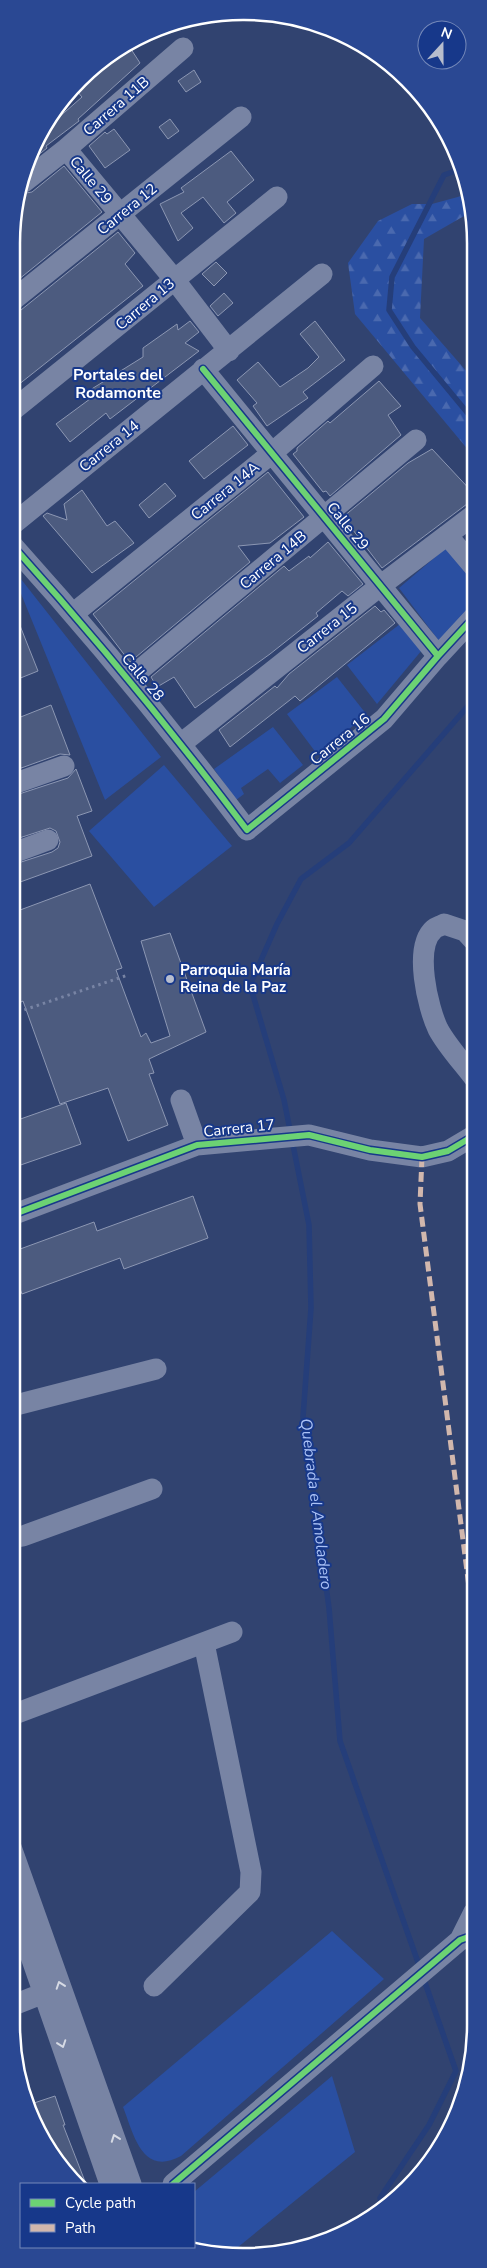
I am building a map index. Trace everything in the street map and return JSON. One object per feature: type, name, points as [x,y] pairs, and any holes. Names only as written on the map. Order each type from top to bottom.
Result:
[{"type":"street","name":"Carrera 11B","points":[[31,177],[66,149],[183,48]]},
{"type":"street","name":"Carrera 12","points":[[20,294],[241,117]]},
{"type":"street","name":"Calle 29","points":[[66,149],[174,279],[229,351]]},
{"type":"street","name":"Carrera 13","points":[[20,404],[277,197]]},
{"type":"street","name":"Carrera 14","points":[[20,518],[322,274]]},
{"type":"street","name":"Carrera 14A","points":[[74,613],[272,453],[374,366]]},
{"type":"street","name":"Calle 29","points":[[203,370],[438,656]]},
{"type":"street","name":"Carrera 14B","points":[[129,680],[416,440]]},
{"type":"street","name":"Carrera 15","points":[[182,744],[380,586],[467,520]]},
{"type":"street","points":[[447,535],[467,559]]},
{"type":"street","name":"Calle 28","points":[[20,554],[74,613],[182,744],[247,830]]},
{"type":"street","points":[[438,656],[467,625]]},
{"type":"street","name":"Carrera 16","points":[[247,830],[384,719],[438,656]]},
{"type":"street","points":[[20,782],[64,766]]},
{"type":"street","points":[[20,850],[48,840]]},
{"type":"street","points":[[467,933],[444,924],[434,929],[426,941],[424,977],[429,1001],[439,1030],[467,1069]]},
{"type":"street","points":[[181,1100],[197,1145]]},
{"type":"street","name":"Carrera 17","points":[[20,1212],[197,1145],[309,1135],[370,1150],[422,1157],[448,1151],[467,1139]]},
{"type":"street","points":[[20,1404],[156,1369]]},
{"type":"street","points":[[20,1536],[152,1489]]},
{"type":"street","points":[[20,1712],[232,1632]]},
{"type":"street","points":[[154,1986],[250,1892],[251,1872],[204,1642]]},
{"type":"street","points":[[20,1870],[131,2183]]},
{"type":"street","points":[[20,1925],[110,2183]]},
{"type":"street","points":[[174,2183],[404,1987],[467,1938]]},
{"type":"street","points":[[20,2002],[44,1993]]},
{"type":"path","points":[[20,1011],[128,975]]},
{"type":"green space","points":[[462,196],[463,200],[465,215],[424,239],[420,318],[467,372],[467,448],[355,314],[348,263],[378,221],[412,204],[432,204]]},
{"type":"green space","points":[[447,547],[467,568],[467,618],[442,645],[399,588]]},
{"type":"green space","points":[[20,578],[161,757],[105,800],[20,591]]},
{"type":"green space","points":[[400,624],[422,650],[377,704],[347,665]]},
{"type":"green space","points":[[337,677],[367,715],[317,754],[287,714]]},
{"type":"green space","points":[[273,727],[303,765],[280,783],[268,769],[241,788],[244,794],[236,800],[214,769]]},
{"type":"green space","points":[[164,765],[232,846],[154,907],[89,831]]},
{"type":"green space","points":[[332,1931],[384,1979],[181,2156],[168,2161],[157,2161],[148,2157],[136,2140],[123,2107]]},
{"type":"green space","points":[[332,2076],[355,2152],[237,2248],[195,2243],[195,2191]]},
{"type":"building","points":[[132,50],[140,63],[78,119],[79,121],[46,146],[47,148],[38,155],[59,117],[82,97],[78,93],[85,85],[107,66]]},
{"type":"building","points":[[194,70],[201,82],[186,92],[178,81]]},
{"type":"building","points":[[170,119],[179,131],[168,139],[159,127]]},
{"type":"building","points":[[114,129],[130,150],[105,168],[89,146],[105,132],[107,134]]},
{"type":"building","points":[[231,151],[254,180],[227,202],[236,213],[224,223],[203,197],[181,213],[193,228],[178,241],[160,204],[184,192],[181,188]]},
{"type":"building","points":[[64,166],[102,212],[20,278],[20,229],[22,214],[26,193],[32,192]]},
{"type":"building","points":[[118,232],[135,253],[125,264],[143,286],[20,383],[21,310]]},
{"type":"building","points":[[216,262],[227,273],[214,286],[202,274]]},
{"type":"building","points":[[224,293],[233,303],[218,316],[210,306]]},
{"type":"building","points":[[190,321],[199,332],[185,343],[199,351],[110,419],[106,413],[70,442],[56,424],[94,396],[90,390],[143,357],[143,348],[177,324],[178,330]]},
{"type":"building","points":[[315,321],[345,360],[303,392],[308,398],[267,426],[253,406],[257,403],[237,380],[258,362],[280,387],[308,368],[319,357],[300,334]]},
{"type":"building","points":[[379,381],[401,406],[388,415],[401,435],[330,496],[326,491],[323,492],[293,454],[297,451],[297,448],[328,421],[330,423]]},
{"type":"building","points":[[233,426],[248,445],[204,479],[189,461]]},
{"type":"building","points":[[432,449],[467,486],[467,504],[382,568],[343,517],[408,463]]},
{"type":"building","points":[[268,472],[304,517],[270,543],[238,546],[250,562],[130,662],[93,614]]},
{"type":"building","points":[[165,483],[176,496],[149,518],[139,505]]},
{"type":"building","points":[[82,490],[107,526],[115,521],[134,543],[92,573],[43,516],[47,513],[67,520],[64,504]]},
{"type":"building","points":[[328,542],[363,584],[348,596],[342,591],[316,613],[318,616],[270,654],[195,708],[174,677],[157,687],[151,677],[284,566],[289,571],[309,556],[310,558]]},
{"type":"building","points":[[375,606],[381,612],[384,610],[395,623],[300,701],[295,696],[230,747],[219,730],[275,686],[277,688],[289,674]]},
{"type":"building","points":[[20,626],[38,671],[20,678]]},
{"type":"building","points":[[51,705],[70,755],[60,754],[20,768],[20,717]]},
{"type":"building","points":[[76,769],[92,811],[77,816],[92,856],[20,882],[20,862],[52,852],[58,848],[60,842],[56,831],[50,828],[20,838],[20,794],[68,778]]},
{"type":"building","points":[[90,884],[122,968],[116,970],[141,1037],[146,1033],[151,1043],[170,1036],[141,941],[170,933],[206,1032],[149,1059],[154,1073],[149,1074],[168,1125],[128,1141],[108,1088],[60,1104],[23,1001],[21,1002],[20,999],[20,910]]},
{"type":"building","points":[[66,1103],[81,1144],[20,1165],[20,1119]]},
{"type":"building","points":[[193,1196],[208,1238],[124,1269],[120,1258],[22,1294],[20,1289],[20,1249],[94,1222],[97,1231]]},
{"type":"building","points":[[55,2096],[65,2125],[63,2125],[86,2183],[58,2149],[43,2123],[34,2103]]},
{"type":"waterway","name":"Quebrada el Amoladero","points":[[455,171],[444,175],[392,277],[389,310],[413,347],[467,412]]},
{"type":"waterway","name":"Quebrada el Amoladero","points":[[420,1968],[340,1741],[329,1608],[303,1417],[311,1308],[309,1225],[284,1100],[250,985],[277,924],[301,879],[349,843],[467,707]]},
{"type":"waterway","name":"Quebrada el Amoladero","points":[[381,2201],[380,2198],[429,2125],[456,2071],[423,1977]]},
{"type":"marked path","points":[[422,1157],[420,1204],[467,1571]]},
{"type":"cycle path","points":[[203,369],[438,656],[467,625]]},
{"type":"cycle path","points":[[20,554],[133,685],[247,830],[384,719],[438,656]]},
{"type":"cycle path","points":[[20,1212],[197,1145],[309,1135],[370,1150],[422,1157],[448,1151],[467,1140]]},
{"type":"cycle path","points":[[174,2183],[460,1940],[467,1938]]},
{"type":"place","name":"Parroquia María Reina de la Paz","points":[[170,979]]},
{"type":"district","name":"Portales del Rodamonte","points":[[118,384]]}]
